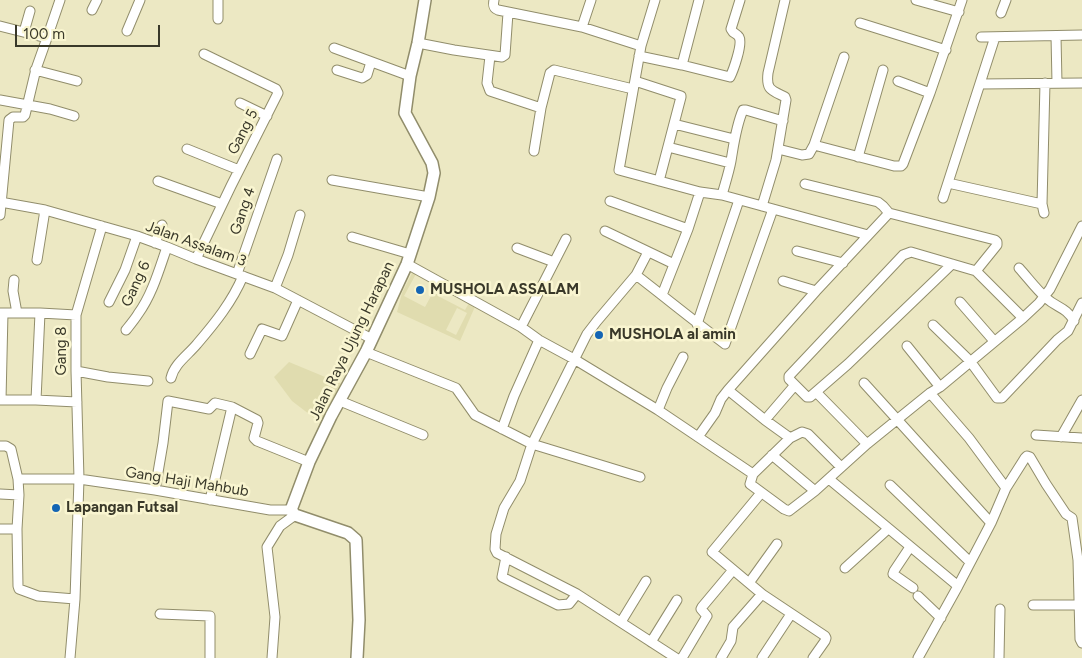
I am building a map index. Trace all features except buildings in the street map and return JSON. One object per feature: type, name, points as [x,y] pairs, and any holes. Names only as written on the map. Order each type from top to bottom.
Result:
[{"type":"street","points":[[0,215],[9,120],[13,116],[23,117],[25,115],[35,70],[60,0]]},
{"type":"street","points":[[92,10],[97,0]]},
{"type":"street","points":[[127,31],[140,0]]},
{"type":"street","points":[[218,0],[218,19]]},
{"type":"street","name":"Jalan Raya Ujung Harapan","points":[[293,513],[309,462],[331,416],[366,352],[409,259],[429,197],[434,173],[432,163],[405,114],[410,76],[425,0]]},
{"type":"street","points":[[494,0],[493,6],[495,9],[582,27],[640,46]]},
{"type":"street","points":[[582,27],[591,0]]},
{"type":"street","points":[[655,0],[640,46],[618,169],[868,235]]},
{"type":"street","points":[[682,65],[698,0]]},
{"type":"street","points":[[639,56],[731,76],[740,49],[740,39],[731,29],[740,0]]},
{"type":"street","points":[[762,206],[776,160],[786,100],[785,97],[770,89],[767,82],[786,0]]},
{"type":"street","points":[[916,0],[958,12]]},
{"type":"street","points":[[814,145],[894,166],[901,166],[946,50],[962,0]]},
{"type":"street","points":[[1001,13],[1006,0]]},
{"type":"street","points":[[24,32],[30,11]]},
{"type":"street","points":[[418,43],[502,58],[505,55],[508,12]]},
{"type":"street","points":[[860,22],[946,50]]},
{"type":"street","points":[[0,26],[47,38]]},
{"type":"street","points":[[981,37],[1082,35]]},
{"type":"street","points":[[1056,36],[1057,83]]},
{"type":"street","points":[[943,198],[995,37]]},
{"type":"street","points":[[334,48],[410,76]]},
{"type":"street","name":"Gang 5","points":[[196,260],[278,93],[276,89],[204,54]]},
{"type":"street","points":[[490,56],[486,83],[490,91],[541,108]]},
{"type":"street","points":[[778,149],[802,156],[809,154],[814,145],[844,57]]},
{"type":"street","points":[[337,70],[362,78],[367,75],[371,62]]},
{"type":"street","points":[[35,70],[77,81]]},
{"type":"street","points":[[534,151],[541,108],[550,73],[554,70],[681,96],[659,181]]},
{"type":"street","points":[[858,157],[883,70]]},
{"type":"street","points":[[898,81],[930,92]]},
{"type":"street","points":[[948,183],[1043,209],[1045,83]]},
{"type":"street","points":[[980,84],[1082,83]]},
{"type":"street","points":[[0,100],[50,109],[74,116]]},
{"type":"street","points":[[240,103],[267,116]]},
{"type":"street","points":[[722,195],[738,122],[743,110],[783,121]]},
{"type":"street","points":[[674,124],[734,139]]},
{"type":"street","points":[[668,147],[730,163]]},
{"type":"street","points":[[187,149],[239,170]]},
{"type":"street","name":"Gang 4","points":[[171,378],[174,370],[196,346],[234,296],[277,159]]},
{"type":"street","points":[[332,180],[429,197]]},
{"type":"street","points":[[158,181],[222,204]]},
{"type":"street","points":[[805,184],[878,202],[889,213],[995,240],[996,245],[976,271]]},
{"type":"street","points":[[662,295],[688,229],[700,192]]},
{"type":"street","points":[[697,324],[739,200]]},
{"type":"street","points":[[610,201],[688,229]]},
{"type":"street","name":"Jalan Assalam 3","points":[[0,202],[45,210],[137,236],[167,247],[196,260],[275,288],[372,339]]},
{"type":"street","points":[[636,275],[697,324],[726,344],[773,209]]},
{"type":"street","points":[[37,260],[45,210]]},
{"type":"street","points":[[698,437],[728,390],[816,291],[889,213]]},
{"type":"street","points":[[275,288],[288,255],[300,215]]},
{"type":"street","points":[[155,243],[162,225]]},
{"type":"street","name":"Gang 8","points":[[70,658],[79,479],[76,315],[102,226]]},
{"type":"street","points":[[841,467],[806,432],[800,433],[790,438],[753,474],[750,484],[789,511],[815,491],[868,444],[1023,318],[1050,289],[1082,226]]},
{"type":"street","points":[[605,231],[674,264]]},
{"type":"street","points":[[109,302],[125,270],[137,236]]},
{"type":"street","points":[[352,237],[409,259],[521,327],[539,340],[658,410],[753,474]]},
{"type":"street","points":[[521,327],[566,239]]},
{"type":"street","name":"Gang 6","points":[[126,330],[145,303],[167,247]]},
{"type":"street","points":[[517,248],[554,262]]},
{"type":"street","points":[[797,251],[843,263]]},
{"type":"street","points":[[648,252],[636,275],[587,334],[532,444],[520,481],[504,508],[496,534],[495,550],[577,594],[676,658]]},
{"type":"street","points":[[952,264],[848,364],[810,397],[807,397],[789,379],[789,376],[903,254],[911,252],[976,271],[1023,318]]},
{"type":"street","points":[[1019,268],[1048,300],[1066,310],[1074,321]]},
{"type":"street","points":[[14,280],[13,291],[17,313]]},
{"type":"street","points":[[783,281],[816,291]]},
{"type":"street","points":[[250,354],[262,329],[282,336],[298,300]]},
{"type":"street","points":[[960,302],[994,342]]},
{"type":"street","points":[[933,325],[970,361],[996,398],[1002,398],[1057,340],[1066,333],[1082,303]]},
{"type":"street","points":[[76,315],[1,313],[0,400],[77,402]]},
{"type":"street","points":[[36,400],[40,313]]},
{"type":"street","points":[[502,429],[514,396],[539,340]]},
{"type":"street","points":[[907,346],[940,387]]},
{"type":"street","points":[[366,352],[456,388],[475,415],[532,444],[640,476]]},
{"type":"street","points":[[658,410],[683,357]]},
{"type":"street","points":[[76,371],[148,381]]},
{"type":"street","points":[[864,383],[990,523]]},
{"type":"street","points":[[765,420],[795,385]]},
{"type":"street","points":[[728,390],[790,438]]},
{"type":"street","points":[[816,392],[868,444]]},
{"type":"street","points":[[930,393],[969,438],[1006,488]]},
{"type":"street","points":[[1061,437],[1082,400]]},
{"type":"street","points":[[154,490],[168,401],[209,409],[215,403],[232,408],[258,420],[254,438],[257,441],[309,462]]},
{"type":"street","points":[[340,401],[422,435]]},
{"type":"street","points":[[210,500],[232,408]]},
{"type":"street","points":[[1036,435],[1082,438]]},
{"type":"street","points":[[0,446],[6,446],[11,449],[18,479],[19,589],[32,595],[74,599]]},
{"type":"street","points":[[772,455],[815,491]]},
{"type":"street","points":[[918,658],[958,586],[1006,488],[1027,456],[1030,457],[1066,514],[1072,517],[1078,560],[1080,640],[1082,643]]},
{"type":"street","name":"Gang Haji Mahbub","points":[[18,479],[79,479],[293,513]]},
{"type":"street","points":[[829,479],[958,586]]},
{"type":"street","points":[[890,485],[970,562]]},
{"type":"street","points":[[761,493],[712,550],[712,553],[762,594],[825,636],[825,641],[813,658]]},
{"type":"street","points":[[0,494],[19,495]]},
{"type":"street","points":[[272,658],[275,617],[267,547],[280,526],[293,513],[348,533],[356,540],[360,620],[357,658]]},
{"type":"street","points":[[0,529],[18,529]]},
{"type":"street","points":[[845,568],[888,529]]},
{"type":"street","points":[[749,583],[777,544]]},
{"type":"street","points":[[910,547],[893,574],[915,592],[940,618]]},
{"type":"street","points":[[506,557],[502,577],[558,605],[569,604],[577,594]]},
{"type":"street","points":[[682,658],[707,616],[701,608],[732,570]]},
{"type":"street","points":[[621,622],[646,581]]},
{"type":"street","points":[[721,658],[731,641],[733,627],[762,594]]},
{"type":"street","points":[[651,642],[677,600]]},
{"type":"street","points":[[1033,605],[1080,605]]},
{"type":"street","points":[[999,658],[1000,609]]},
{"type":"street","points":[[160,614],[210,616],[210,658]]},
{"type":"street","points":[[762,658],[791,614]]},
{"type":"shaded area","points":[[414,269],[477,302],[460,341],[397,312],[402,293]],"holes":[[[416,274],[437,285],[425,307],[404,296]],[[442,288],[469,303],[465,310],[438,296]],[[457,308],[467,313],[456,335],[446,330]]]},
{"type":"shaded area","points":[[289,362],[342,384],[322,424],[292,401],[274,377]]},
{"type":"place","name":"MUSHOLA ASSALAM","points":[[420,290]]},
{"type":"place","name":"MUSHOLA al amin","points":[[599,335]]},
{"type":"place","name":"Lapangan Futsal","points":[[56,508]]}]
